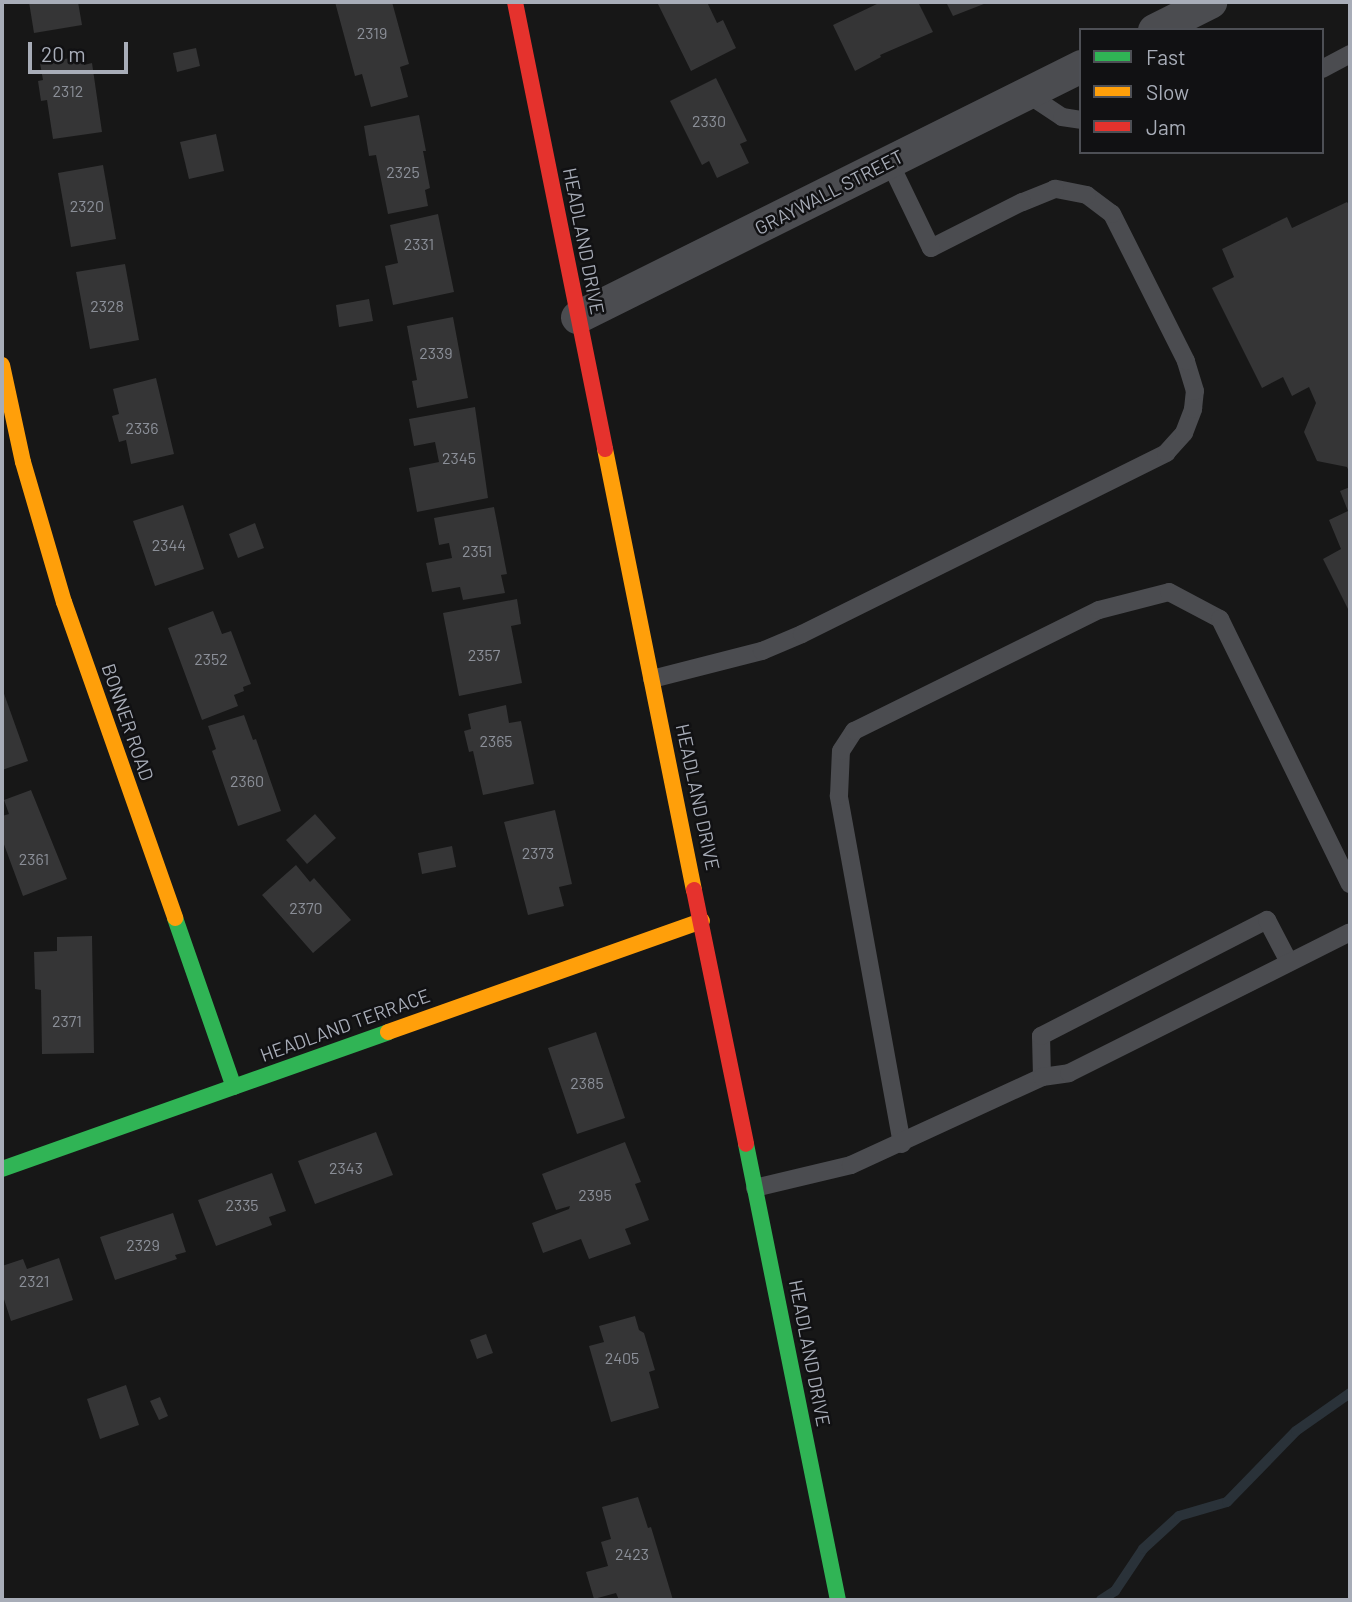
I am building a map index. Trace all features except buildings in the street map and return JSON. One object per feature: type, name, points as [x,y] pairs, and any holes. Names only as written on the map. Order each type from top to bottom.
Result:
[{"type":"main road","name":"HEADLAND DRIVE","points":[[516,2],[577,317],[838,1600]]},
{"type":"main road","name":"BONNER ROAD","points":[[2,365],[23,462],[64,602],[234,1087]]},
{"type":"main road","name":"HEADLAND TERRACE","points":[[2,1169],[702,921]]},
{"type":"street","points":[[1158,28],[1210,2]]},
{"type":"street","name":"GRAYWALL STREET","points":[[577,317],[1079,67]]},
{"type":"lane","points":[[1324,68],[1350,54]]},
{"type":"lane","points":[[1026,93],[1062,117],[1079,120]]},
{"type":"lane","points":[[652,679],[762,651],[802,634],[1166,453],[1184,433],[1193,409],[1195,391],[1186,361],[1112,214],[1087,195],[1055,190],[1022,202],[931,247],[889,162]]},
{"type":"lane","points":[[902,1144],[839,796],[841,751],[853,731],[1099,610],[1169,592],[1220,619],[1350,884]]},
{"type":"lane","points":[[1042,1077],[1041,1036],[1268,920],[1289,962]]},
{"type":"lane","points":[[755,1188],[851,1165],[902,1144],[1042,1077],[1069,1073],[1350,932]]},
{"type":"waterway","points":[[1101,1600],[1115,1591],[1143,1549],[1179,1516],[1227,1502],[1296,1431],[1350,1393]]},
{"type":"traffic: fast","points":[[175,918],[234,1087]]},
{"type":"traffic: fast","points":[[2,1169],[388,1032]]},
{"type":"traffic: fast","points":[[746,1144],[838,1600]]},
{"type":"traffic: slow","points":[[2,365],[23,462],[64,602],[175,918]]},
{"type":"traffic: slow","points":[[605,449],[694,890]]},
{"type":"traffic: slow","points":[[388,1032],[702,921]]},
{"type":"traffic: jam","points":[[515,2],[605,449]]},
{"type":"traffic: jam","points":[[694,890],[746,1144]]}]
